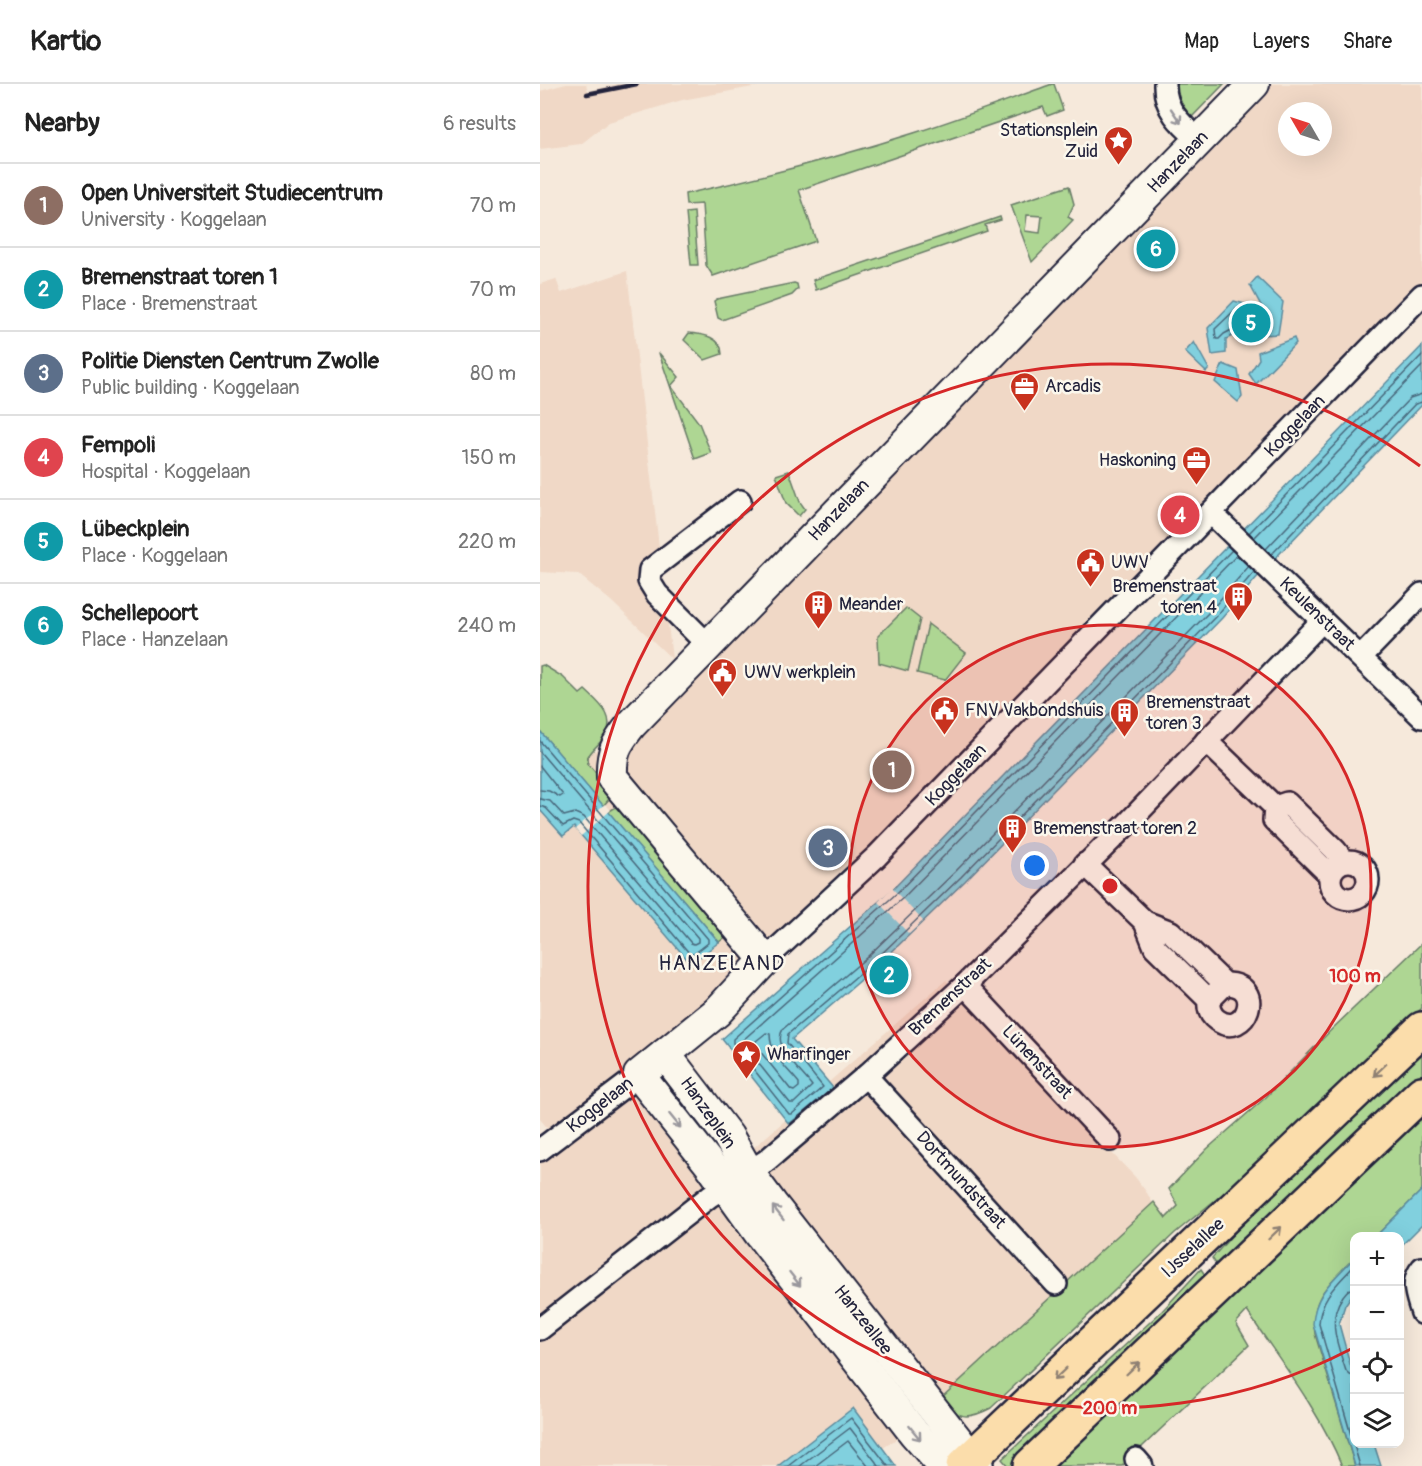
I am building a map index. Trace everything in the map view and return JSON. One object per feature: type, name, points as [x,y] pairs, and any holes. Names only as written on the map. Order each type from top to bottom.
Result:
[{"type":"main road","name":"IJsselallee","points":[[964,1464],[1422,1029]]},
{"type":"main road","points":[[1030,1466],[1422,1093]]},
{"type":"street","points":[[1165,84],[1165,94],[1173,115],[1199,140]]},
{"type":"street","name":"Hanzelaan","points":[[765,960],[612,777],[611,760],[615,746],[631,725],[1254,84]]},
{"type":"street","name":"Koggelaan","points":[[543,1142],[639,1075],[717,1012],[765,960],[877,856],[1422,295]]},
{"type":"street","points":[[708,646],[657,594],[649,581],[650,570],[740,501]]},
{"type":"street","name":"Keulenstraat","points":[[1211,513],[1422,717]]},
{"type":"street","points":[[1361,657],[1422,594]]},
{"type":"street","name":"Bremenstraat","points":[[540,1329],[710,1196],[738,1179],[815,1121],[866,1076],[965,985],[1322,621]]},
{"type":"street","points":[[1206,741],[1275,807],[1274,820],[1337,868]]},
{"type":"street","points":[[1085,864],[1145,922],[1171,932],[1225,984],[1238,986],[1247,994],[1249,1007],[1243,1019],[1231,1024],[1219,1022],[1210,1012],[1209,1000],[1155,947],[1145,922]]},
{"type":"street","points":[[1209,1000],[1225,984]]},
{"type":"street","name":"Lünenstraat","points":[[965,985],[1110,1140]]},
{"type":"street","name":"Hanzeplein","points":[[665,1054],[728,1136],[738,1179]]},
{"type":"street","name":"Hanzeplein","points":[[639,1075],[738,1179]]},
{"type":"street","name":"Dortmundstraat","points":[[866,1076],[1056,1284]]},
{"type":"street","name":"Hanzeallee","points":[[738,1179],[772,1204],[964,1464]]},
{"type":"street","points":[[1422,1268],[1415,1279],[1414,1287],[1422,1314]]},
{"type":"shaded area","points":[[566,84],[586,84],[588,91],[619,84],[769,84],[682,100],[609,122],[581,144],[540,149],[540,91]]},
{"type":"shaded area","points":[[1264,84],[1422,84],[1422,286],[946,778],[656,1063],[736,1163],[946,980],[1136,1178],[1166,1226],[966,1391],[857,1466],[540,1466],[540,1164],[563,1147],[540,1119],[540,768],[629,740]]},
{"type":"shaded area","points":[[627,271],[672,659],[611,601],[578,574],[540,572],[540,284],[556,279],[561,293]]},
{"type":"green space","points":[[1054,84],[1063,110],[1047,116],[1043,107],[799,190],[816,241],[713,276],[706,265],[702,204],[686,205],[685,194],[743,181],[886,142]]},
{"type":"green space","points":[[1171,84],[1224,84],[1189,120],[1185,118]]},
{"type":"green space","points":[[1069,186],[1074,204],[1068,217],[1073,220],[1032,262],[1011,205]],"holes":[[[1027,215],[1042,216],[1040,233],[1025,231]]]},
{"type":"green space","points":[[694,212],[698,265],[691,265],[686,213]]},
{"type":"green space","points":[[1000,217],[1001,220],[985,225],[987,231],[816,290],[813,280]]},
{"type":"green space","points":[[797,284],[798,289],[792,295],[722,320],[718,318],[714,301],[717,299]]},
{"type":"green space","points":[[689,333],[715,340],[722,354],[705,360],[684,340]]},
{"type":"green space","points":[[659,353],[679,377],[671,386],[699,423],[711,453],[695,459]]},
{"type":"green space","points":[[789,471],[800,502],[805,509],[799,516],[786,503],[776,475]]},
{"type":"green space","points":[[906,608],[920,619],[908,671],[879,663],[878,636]]},
{"type":"green space","points":[[928,624],[966,653],[945,680],[917,673]]},
{"type":"green space","points":[[543,665],[563,677],[580,694],[585,690],[601,706],[608,718],[609,724],[603,739],[587,758],[588,764],[616,796],[610,798],[603,806],[540,731],[540,666]]},
{"type":"green space","points":[[619,805],[728,935],[719,942],[608,812]]},
{"type":"green space","points":[[1422,943],[1422,1008],[1264,1164],[1175,1233],[991,1408],[975,1415],[963,1416],[952,1411],[939,1400],[1154,1202],[1166,1218],[1178,1206],[1169,1189],[1207,1149],[1266,1097],[1332,1029]]},
{"type":"green space","points":[[1422,1048],[1422,1076],[1220,1270],[1212,1258],[1266,1197]]},
{"type":"green space","points":[[1422,1106],[1422,1190],[1380,1232],[1350,1232],[1350,1262],[1324,1291],[1315,1310],[1315,1334],[1355,1466],[1342,1466],[1311,1406],[1247,1311],[1236,1323],[1249,1345],[1122,1466],[1044,1466]]},
{"type":"green space","points":[[1201,1269],[1209,1281],[1015,1466],[1008,1466],[1002,1459],[1162,1311]]},
{"type":"water","points":[[1257,277],[1283,302],[1278,334],[1261,335],[1256,321],[1264,311],[1250,285]]},
{"type":"water","points":[[1234,301],[1245,304],[1243,331],[1226,339],[1226,353],[1212,355],[1208,328]]},
{"type":"water","points":[[1294,338],[1296,343],[1256,384],[1249,374],[1259,359],[1258,352]]},
{"type":"water","points":[[1194,342],[1209,369],[1206,372],[1185,352]]},
{"type":"water","points":[[1422,346],[1422,405],[1259,575],[1222,618],[965,881],[875,968],[792,1039],[833,1088],[789,1124],[722,1039],[893,889]]},
{"type":"water","points":[[1223,364],[1238,370],[1242,397],[1238,402],[1215,382]]},
{"type":"water","points":[[540,731],[719,942],[691,964],[574,827],[563,836],[540,810]]},
{"type":"water","points":[[1422,1190],[1422,1225],[1404,1243],[1404,1232],[1380,1232]]},
{"type":"water","points":[[1350,1262],[1350,1298],[1345,1305],[1339,1324],[1350,1364],[1350,1448],[1375,1448],[1381,1466],[1355,1466],[1313,1324],[1314,1313],[1321,1295]]},
{"type":"water","points":[[853,1408],[896,1466],[778,1466]]},
{"type":"pier","points":[[605,804],[611,810],[581,836],[575,829]]},
{"type":"pier","points":[[892,888],[923,921],[909,934],[878,902]]},
{"type":"railway","points":[[587,94],[637,84]]},
{"type":"place","name":"Stationsplein Zuid","points":[[1119,166]]},
{"type":"place","name":"Schellepoort","points":[[1156,249]]},
{"type":"place","name":"Lübeckplein","points":[[1251,323]]},
{"type":"place","name":"Arcadis","points":[[1024,412]]},
{"type":"place","name":"Haskoning","points":[[1197,486]]},
{"type":"place","name":"Fempoli","points":[[1180,515]]},
{"type":"place","name":"UWV","points":[[1090,588]]},
{"type":"place","name":"Bremenstraat toren 4","points":[[1238,622]]},
{"type":"place","name":"Meander","points":[[818,630]]},
{"type":"place","name":"UWV werkplein","points":[[723,698]]},
{"type":"place","name":"FNV Vakbondshuis","points":[[944,736]]},
{"type":"place","name":"Bremenstraat toren 3","points":[[1125,738]]},
{"type":"place","name":"Open Universiteit Studiecentrum","points":[[892,770]]},
{"type":"place","name":"Politie Diensten Centrum Zwolle","points":[[828,848]]},
{"type":"place","name":"Bremenstraat toren 2","points":[[1012,854]]},
{"type":"place","name":"Bremenstraat toren 1","points":[[889,975]]},
{"type":"place","name":"Wharfinger","points":[[746,1080]]},
{"type":"district","name":"HANZELAND","points":[[722,963]]}]
